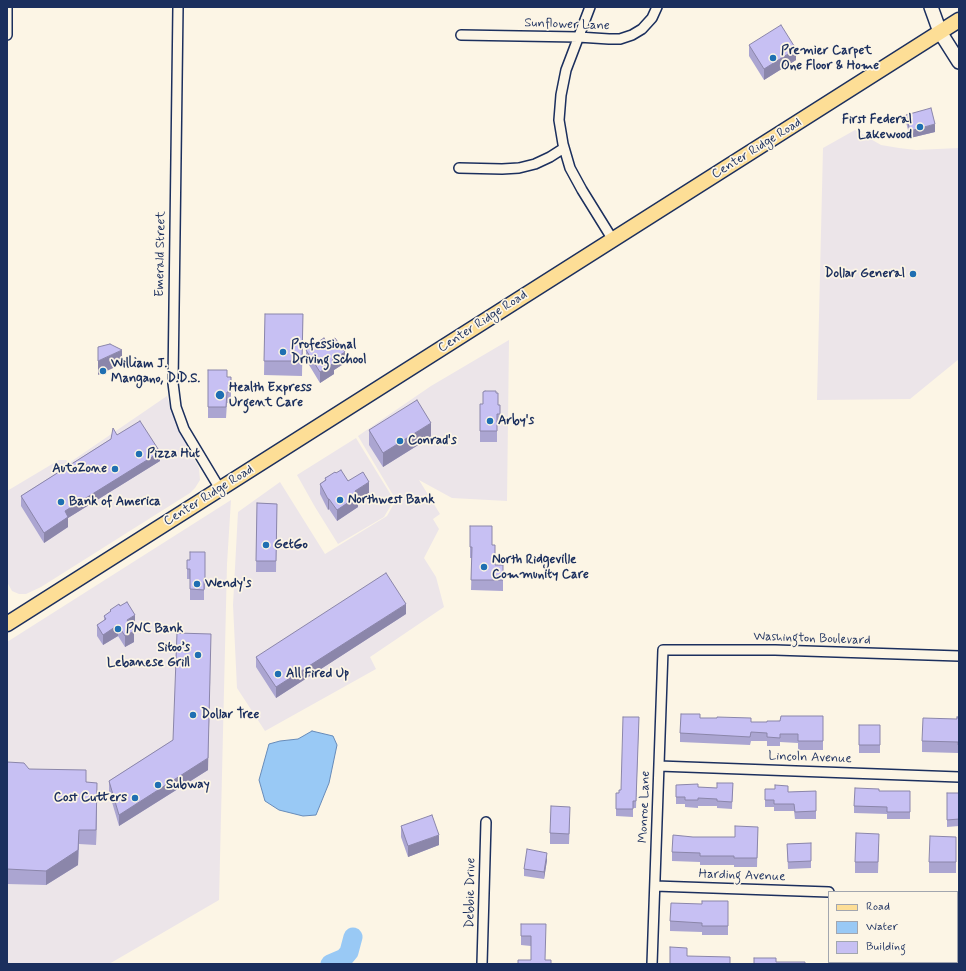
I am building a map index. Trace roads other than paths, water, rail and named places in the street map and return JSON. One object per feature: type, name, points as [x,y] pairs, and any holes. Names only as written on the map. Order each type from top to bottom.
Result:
[{"type":"main road","name":"Center Ridge Road","points":[[7,624],[959,20]]},
{"type":"street","points":[[7,7],[7,34]]},
{"type":"street","name":"Emerald Street","points":[[178,7],[173,383],[176,406],[184,429],[220,489]]},
{"type":"street","points":[[590,7],[566,70],[561,95],[559,120],[564,148],[570,168],[613,240]]},
{"type":"street","name":"Sunflower Lane","points":[[461,35],[609,39],[620,38],[632,35],[642,29],[652,18],[657,7]]},
{"type":"street","points":[[931,7],[940,32],[959,62]]},
{"type":"street","points":[[459,168],[519,168],[535,164],[564,148]]},
{"type":"street","name":"Washington Boulevard","points":[[663,650],[775,650],[959,656]]},
{"type":"street","name":"Monroe Lane","points":[[652,964],[663,650]]},
{"type":"street","name":"Lincoln Avenue","points":[[659,766],[959,777]]},
{"type":"street","name":"Debbie Drive","points":[[482,964],[486,822]]},
{"type":"street","name":"Harding Avenue","points":[[655,886],[828,892]]},
{"type":"water","points":[[312,731],[333,736],[337,745],[329,783],[316,815],[303,816],[279,810],[265,801],[259,780],[269,744],[298,739]]},
{"type":"waterway","points":[[330,964],[344,958],[349,952],[353,937]]},
{"type":"place","name":"Premier Carpet One Floor & Home","points":[[773,58]]},
{"type":"place","name":"First Federal Lakewood","points":[[920,127]]},
{"type":"place","name":"Dollar General","points":[[913,274]]},
{"type":"place","name":"Professional Driving School","points":[[283,352]]},
{"type":"place","name":"William J. Mangano, D.D.S.","points":[[103,371]]},
{"type":"place","name":"Health Express Urgent Care","points":[[220,395]]},
{"type":"place","name":"Arby's","points":[[490,421]]},
{"type":"place","name":"Conrad's","points":[[400,441]]},
{"type":"place","name":"Pizza Hut","points":[[139,454]]},
{"type":"place","name":"AutoZone","points":[[115,469]]},
{"type":"place","name":"Northwest Bank","points":[[340,500]]},
{"type":"place","name":"Bank of America","points":[[61,502]]},
{"type":"place","name":"GetGo","points":[[266,545]]},
{"type":"place","name":"North Ridgeville Community Care","points":[[484,567]]},
{"type":"place","name":"Wendy's","points":[[197,584]]},
{"type":"place","name":"PNC Bank","points":[[118,629]]},
{"type":"place","name":"Sitoo’s Lebanese Grill","points":[[198,655]]},
{"type":"place","name":"All Fired Up","points":[[278,674]]},
{"type":"place","name":"Dollar Tree","points":[[193,715]]},
{"type":"place","name":"Subway","points":[[158,785]]},
{"type":"place","name":"Cost Cutters","points":[[135,798]]}]
